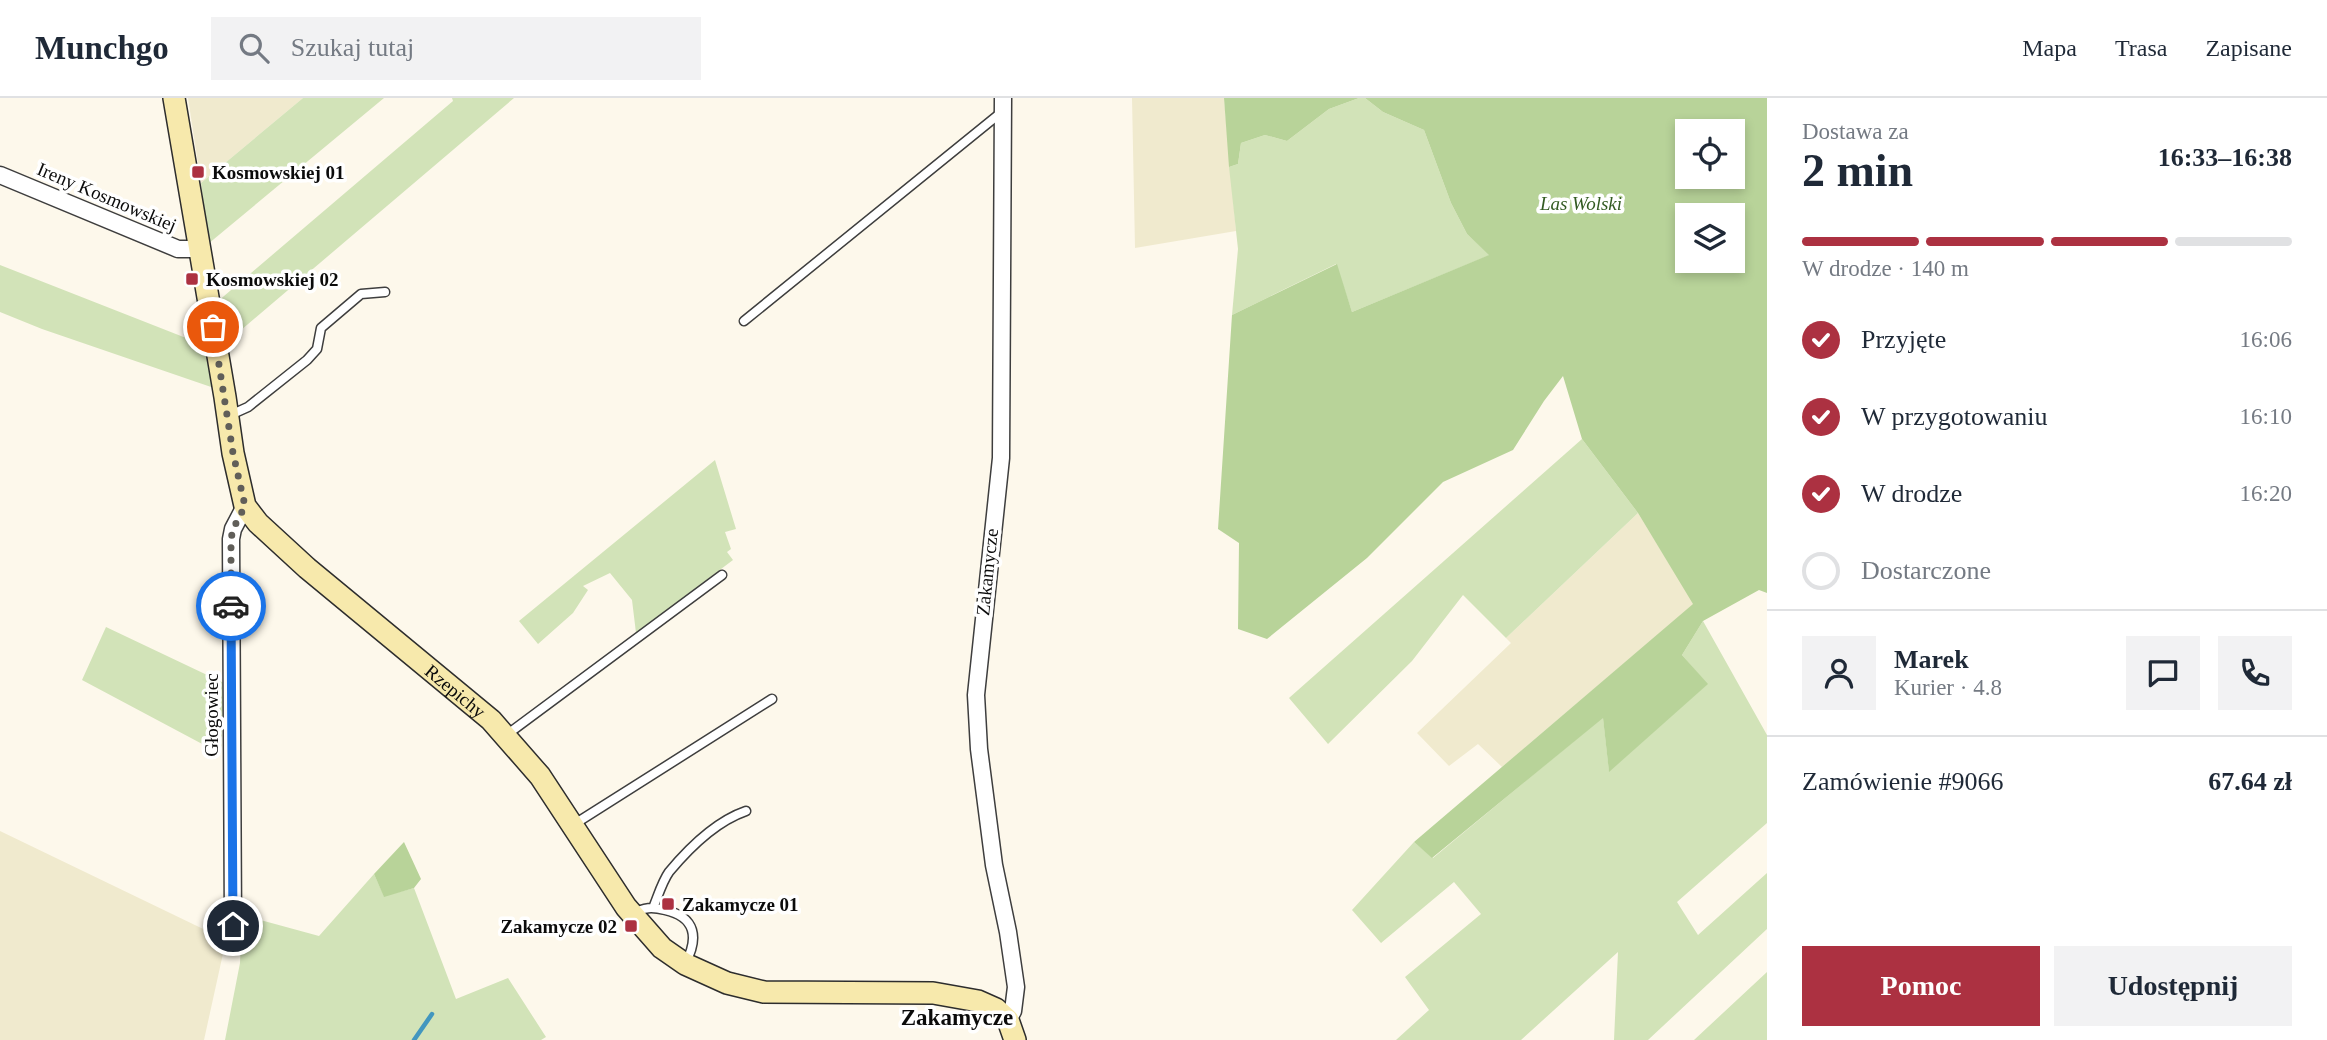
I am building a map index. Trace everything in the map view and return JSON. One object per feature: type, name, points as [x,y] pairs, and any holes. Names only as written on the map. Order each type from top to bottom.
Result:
[{"type":"street","name":"Rzepichy","points":[[174,98],[233,453],[245,506],[273,539],[491,720],[530,762],[632,915],[662,948],[685,964],[727,983],[764,992],[905,992],[978,1000],[996,1009],[1012,1030]]},
{"type":"street","name":"Zakamycze","points":[[1003,105],[1001,458],[976,695],[979,749],[994,865],[1016,986],[1012,1030]]},
{"type":"street","name":"Ireny Kosmowskiej","points":[[0,175],[178,249],[200,249]]},
{"type":"street","name":"Głogowiec","points":[[233,926],[231,539],[245,506]]},
{"type":"lane","points":[[744,321],[1003,105]]},
{"type":"lane","points":[[228,416],[248,407],[307,360],[317,349],[321,328],[361,294],[385,292]]},
{"type":"lane","points":[[505,736],[722,575]]},
{"type":"lane","points":[[572,826],[772,699]]},
{"type":"lane","points":[[653,908],[668,874],[728,817],[746,811]]},
{"type":"lane","points":[[632,915],[641,909],[653,908],[685,918],[693,929],[693,948],[685,964]]},
{"type":"shaded area","points":[[188,98],[303,98],[201,183]]},
{"type":"shaded area","points":[[1132,98],[1224,98],[1236,231],[1135,248]]},
{"type":"shaded area","points":[[1638,513],[1694,604],[1502,767],[1478,744],[1449,766],[1417,733],[1511,643],[1506,638]]},
{"type":"shaded area","points":[[0,831],[226,940],[204,1040],[0,1040]]},
{"type":"green space","points":[[303,98],[384,98],[208,244],[201,183]]},
{"type":"green space","points":[[452,98],[514,98],[227,342],[217,302],[453,101]]},
{"type":"green space","points":[[1224,98],[1359,98],[1329,109],[1287,141],[1265,135],[1241,143],[1238,164],[1229,167]]},
{"type":"green space","points":[[1365,98],[1383,112],[1424,130],[1451,203],[1467,234],[1490,255],[1352,312],[1336,264],[1232,315],[1238,249],[1229,167],[1238,164],[1241,143],[1265,135],[1287,141],[1329,109]]},
{"type":"green space","name":"Las Wolski","points":[[1365,98],[1767,98],[1767,593],[1759,590],[1703,621],[1682,655],[1708,684],[1609,772],[1603,718],[1432,858],[1414,842],[1693,604],[1638,513],[1582,439],[1563,376],[1513,450],[1443,482],[1367,558],[1267,639],[1238,629],[1239,543],[1218,529],[1232,315],[1337,264],[1352,312],[1489,255],[1467,234],[1451,203],[1424,130],[1383,112]]},
{"type":"green space","points":[[0,265],[209,347],[214,388],[0,312]]},
{"type":"green space","points":[[1582,439],[1638,513],[1506,638],[1463,595],[1412,661],[1328,744],[1289,698]]},
{"type":"green space","points":[[715,460],[736,529],[725,532],[731,549],[727,552],[733,560],[636,633],[632,600],[610,573],[583,586],[588,590],[573,613],[538,644],[519,621]]},
{"type":"green space","points":[[1703,621],[1767,735],[1767,823],[1677,902],[1698,935],[1767,873],[1767,929],[1648,1040],[1614,1040],[1618,952],[1521,1040],[1396,1040],[1429,1010],[1405,977],[1481,914],[1454,882],[1381,943],[1352,910],[1414,842],[1433,858],[1603,717],[1609,771],[1707,684],[1682,655]]},
{"type":"green space","points":[[106,627],[224,683],[221,754],[82,680]]},
{"type":"green space","points":[[404,842],[421,879],[414,888],[384,897],[374,874]]},
{"type":"green space","points":[[374,874],[384,896],[414,888],[456,999],[508,978],[546,1037],[541,1040],[225,1040],[240,963],[242,915],[319,936]]},
{"type":"green space","points":[[1767,972],[1767,1040],[1694,1040]]},
{"type":"waterway","points":[[414,1040],[432,1014]]},
{"type":"way so far","points":[[213,327],[233,453],[245,506],[231,539],[231,606]]},
{"type":"place","name":"Kosmowskiej 01","points":[[198,172]]},
{"type":"place","name":"Kosmowskiej 02","points":[[192,279]]},
{"type":"place","name":"Zakamycze 01","points":[[668,904]]},
{"type":"place","name":"Zakamycze 02","points":[[631,926]]},
{"type":"district","name":"Zakamycze","points":[[957,1017]]},
{"type":"route","points":[[231,606],[233,926]]}]
